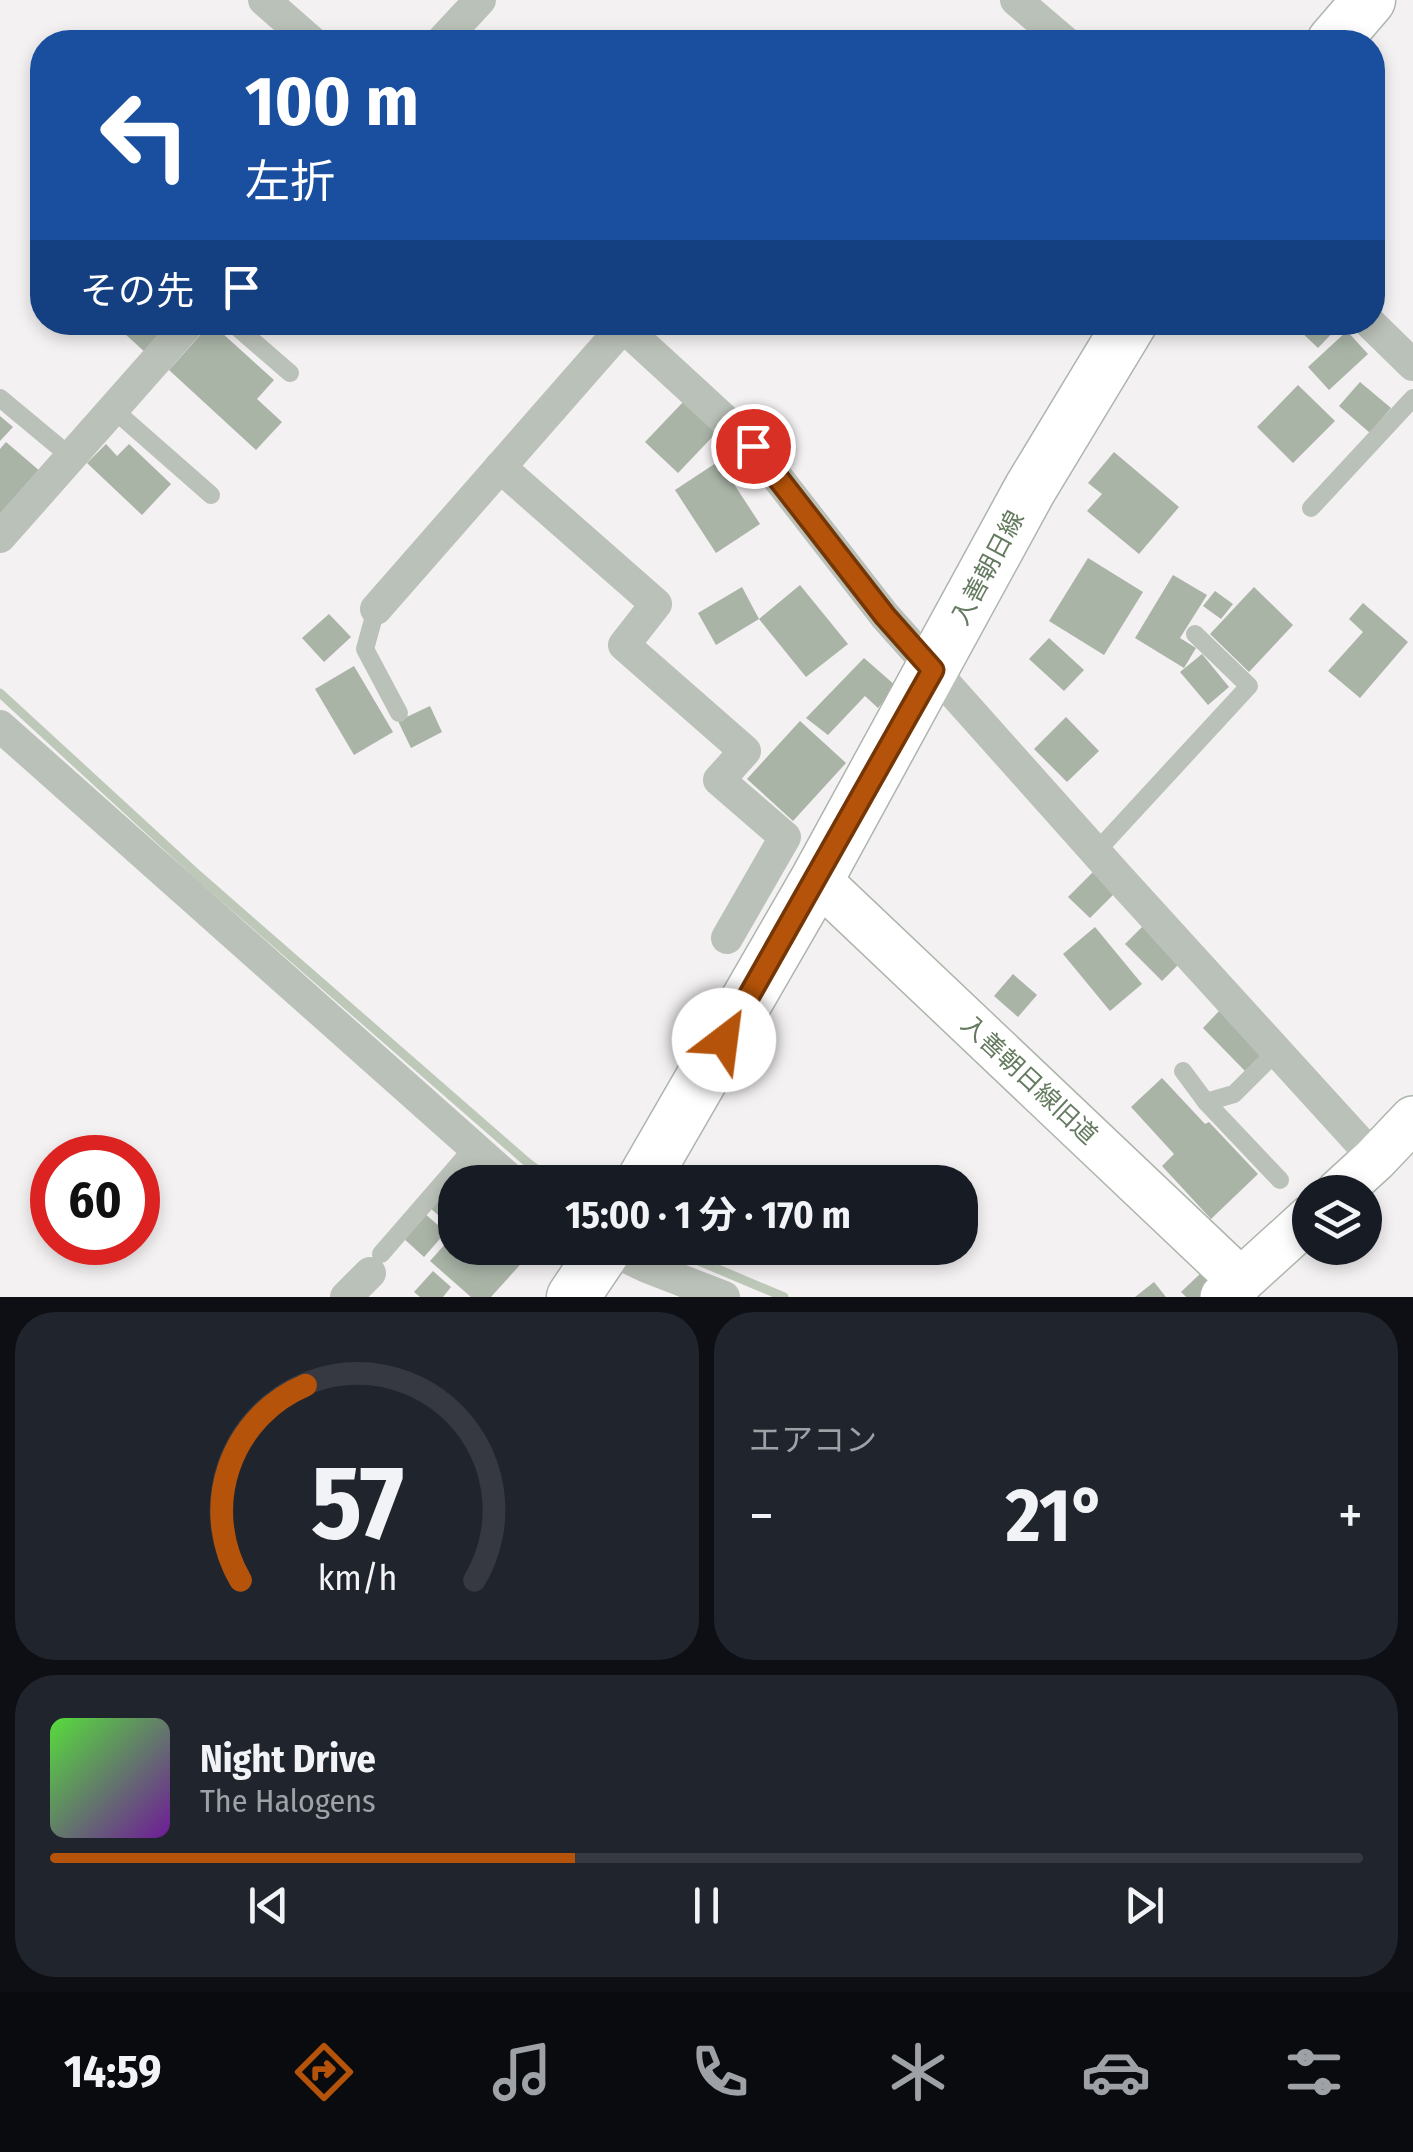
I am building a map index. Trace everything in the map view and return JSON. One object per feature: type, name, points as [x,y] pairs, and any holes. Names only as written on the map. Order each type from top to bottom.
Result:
[{"type":"main road","points":[[1343,30],[1368,0]]},
{"type":"main road","name":"入善朝日線","points":[[652,1165],[817,878],[1030,489],[1123,335]]},
{"type":"main road","points":[[574,1297],[595,1265]]},
{"type":"street","points":[[264,0],[298,30]]},
{"type":"street","points":[[452,30],[480,0]]},
{"type":"street","points":[[1016,0],[1050,30]]},
{"type":"street","points":[[0,537],[179,335]]},
{"type":"street","points":[[376,609],[612,335]]},
{"type":"street","points":[[631,335],[753,446],[885,616],[1375,1159]]},
{"type":"street","points":[[1382,335],[1413,365]]},
{"type":"street","points":[[500,467],[656,604],[624,644],[745,752],[719,780],[785,837],[727,938]]},
{"type":"street","points":[[0,726],[493,1165]]},
{"type":"street","name":"入善朝日線旧道","points":[[817,878],[1241,1292],[1292,1237]]},
{"type":"street","points":[[1357,1175],[1413,1119]]},
{"type":"street","points":[[346,1297],[376,1264]]},
{"type":"street","points":[[645,1265],[724,1297]]},
{"type":"lane","points":[[246,335],[290,373]]},
{"type":"lane","points":[[0,398],[71,457]]},
{"type":"lane","points":[[1310,508],[1413,398]]},
{"type":"lane","points":[[114,409],[211,495]]},
{"type":"lane","points":[[376,609],[365,649],[399,712]]},
{"type":"lane","points":[[1096,852],[1249,686],[1195,634]]},
{"type":"lane","points":[[1206,1102],[1234,1094],[1276,1051]]},
{"type":"lane","points":[[1183,1070],[1206,1102],[1280,1180]]},
{"type":"lane","points":[[376,1264],[473,1148]]},
{"type":"building","points":[[126,335],[160,335],[147,354]]},
{"type":"building","points":[[200,335],[224,335],[274,380],[257,399],[282,422],[256,450],[169,370]]},
{"type":"building","points":[[1304,335],[1330,335],[1318,348]]},
{"type":"building","points":[[1343,335],[1351,335],[1368,354],[1329,390],[1308,367]]},
{"type":"building","points":[[1360,382],[1391,408],[1370,433],[1339,406]]},
{"type":"building","points":[[1298,385],[1335,421],[1293,463],[1257,427]]},
{"type":"building","points":[[685,400],[718,431],[678,473],[645,442]]},
{"type":"building","points":[[0,416],[13,427],[0,441]]},
{"type":"building","points":[[6,442],[41,472],[0,516],[0,449]]},
{"type":"building","points":[[106,444],[117,456],[129,444],[171,484],[142,515],[87,463]]},
{"type":"building","points":[[1114,452],[1179,507],[1139,554],[1087,511],[1102,494],[1088,483]]},
{"type":"building","points":[[719,461],[760,524],[716,553],[675,490]]},
{"type":"building","points":[[1088,558],[1143,592],[1104,655],[1049,621]]},
{"type":"building","points":[[1173,575],[1207,595],[1180,638],[1196,648],[1184,668],[1135,638]]},
{"type":"building","points":[[800,585],[848,644],[806,677],[759,619]]},
{"type":"building","points":[[742,587],[759,619],[716,645],[698,613]]},
{"type":"building","points":[[1254,587],[1293,625],[1249,672],[1210,634]]},
{"type":"building","points":[[1215,591],[1233,604],[1221,619],[1203,606]]},
{"type":"building","points":[[1363,603],[1408,642],[1360,698],[1328,671],[1363,632],[1349,619]]},
{"type":"building","points":[[329,614],[351,637],[324,662],[302,638]]},
{"type":"building","points":[[1049,638],[1084,670],[1064,691],[1029,659]]},
{"type":"building","points":[[1202,654],[1229,687],[1208,705],[1180,672]]},
{"type":"building","points":[[864,658],[896,686],[878,708],[865,696],[828,735],[806,718]]},
{"type":"building","points":[[354,666],[393,732],[354,755],[315,689]]},
{"type":"building","points":[[430,706],[442,732],[411,748],[398,721]]},
{"type":"building","points":[[1066,717],[1099,751],[1067,782],[1034,749]]},
{"type":"building","points":[[800,721],[846,763],[793,821],[747,779]]},
{"type":"building","points":[[1093,872],[1115,893],[1090,918],[1068,897]]},
{"type":"building","points":[[1147,922],[1184,959],[1162,981],[1125,944]]},
{"type":"building","points":[[1095,927],[1142,984],[1110,1011],[1063,954]]},
{"type":"building","points":[[1013,974],[1037,995],[1018,1017],[994,996]]},
{"type":"building","points":[[1221,1009],[1264,1053],[1245,1071],[1203,1028]]},
{"type":"building","points":[[1162,1078],[1258,1174],[1211,1219],[1162,1166],[1174,1154],[1131,1107]]},
{"type":"building","points":[[438,1198],[438,1215],[429,1207]]},
{"type":"building","points":[[424,1213],[438,1225],[438,1241],[424,1257],[402,1237]]},
{"type":"building","points":[[438,1252],[438,1265],[520,1265],[491,1297],[471,1297],[430,1261]]},
{"type":"building","points":[[433,1271],[451,1287],[443,1297],[420,1297],[414,1292]]},
{"type":"building","points":[[1201,1273],[1215,1289],[1206,1297],[1186,1297],[1181,1292]]},
{"type":"building","points":[[1154,1282],[1166,1297],[1135,1297]]},
{"type":"waterway","points":[[0,693],[198,875],[531,1165]]},
{"type":"waterway","points":[[708,1265],[784,1297]]},
{"type":"route","points":[[724,1040],[933,670],[885,616],[753,446]]}]
